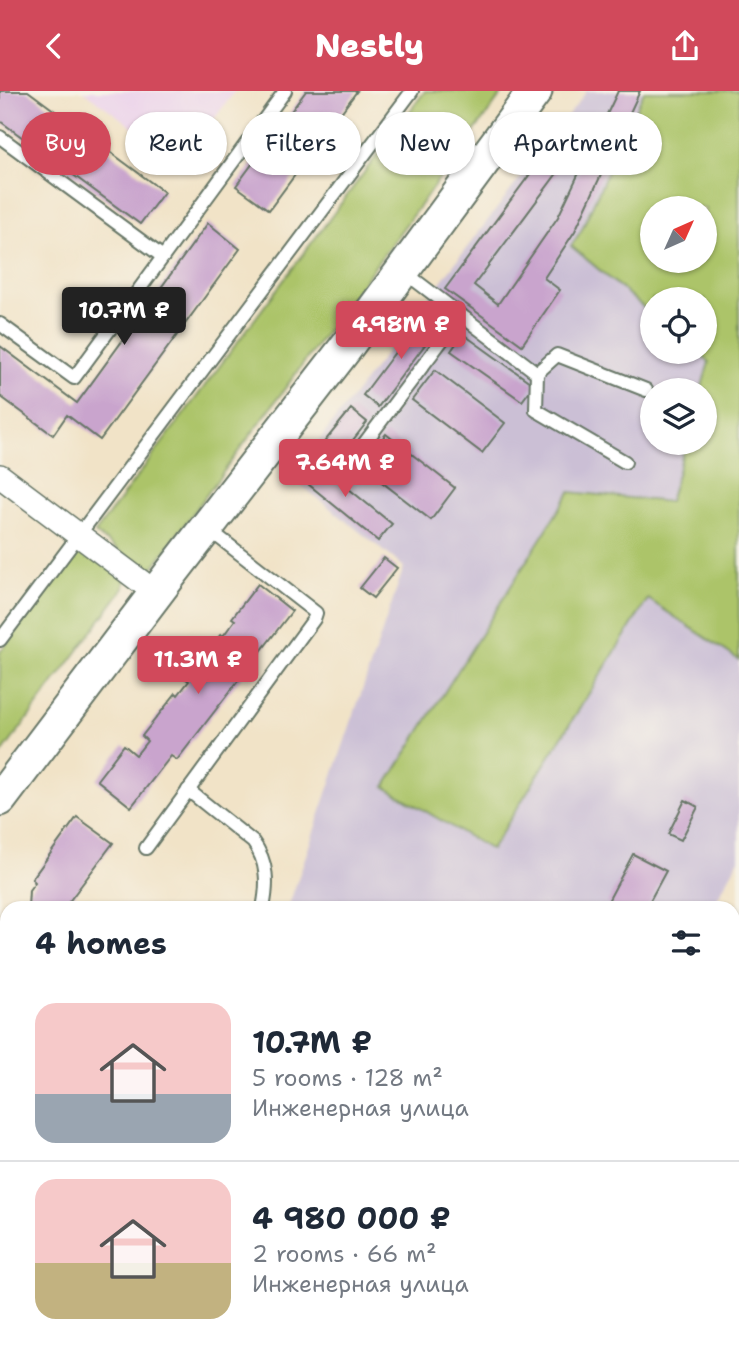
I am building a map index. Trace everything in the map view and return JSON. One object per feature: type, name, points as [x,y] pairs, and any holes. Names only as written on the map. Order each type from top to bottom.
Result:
[{"type":"main road","points":[[0,799],[402,271],[535,91]]},
{"type":"street","points":[[0,476],[156,593]]},
{"type":"lane","points":[[0,324],[74,378],[285,91]]},
{"type":"lane","points":[[0,640],[412,91]]},
{"type":"lane","points":[[0,137],[163,257]]},
{"type":"lane","points":[[402,271],[537,373]]},
{"type":"lane","points":[[345,468],[461,315]]},
{"type":"lane","points":[[625,462],[536,410],[537,373],[557,355],[640,388]]},
{"type":"lane","points":[[146,848],[316,613],[207,528]]},
{"type":"lane","points":[[188,790],[253,842],[261,853],[266,877],[264,901]]},
{"type":"shaded area","points":[[84,91],[235,91],[219,112],[125,112],[125,121]]},
{"type":"shaded area","points":[[587,91],[644,91],[635,112],[571,112]]},
{"type":"shaded area","points":[[523,175],[606,175],[581,231],[571,246],[640,304],[640,364],[708,364],[704,378],[640,378],[640,455],[683,455],[670,502],[492,850],[648,598],[739,660],[739,859],[716,901],[290,901],[404,567],[291,477]]},
{"type":"green space","points":[[425,91],[504,91],[475,130],[475,112],[409,112]]},
{"type":"green space","points":[[644,91],[739,91],[739,660],[648,599],[491,850],[385,787],[570,492],[669,502],[683,455],[717,455],[717,378],[704,378],[708,364],[717,364],[717,287],[640,287],[640,304],[571,246],[581,231],[606,175],[662,175],[662,112],[635,112]]},
{"type":"green space","points":[[375,158],[375,175],[442,175],[149,573],[95,533]]},
{"type":"green space","points":[[96,550],[125,574],[124,588],[0,756],[0,652],[74,555]]},
{"type":"building","points":[[0,91],[28,91],[56,112],[21,112],[21,136],[0,121]]},
{"type":"building","points":[[306,91],[357,91],[341,112],[291,112]]},
{"type":"building","points":[[618,91],[640,91],[630,112],[608,112]]},
{"type":"building","points":[[111,153],[125,163],[125,175],[141,175],[164,192],[140,224],[73,175],[111,175]]},
{"type":"building","points":[[244,175],[295,175],[269,210],[236,186]]},
{"type":"building","points":[[529,175],[556,175],[474,285],[498,304],[558,217],[578,175],[601,175],[575,231],[544,278],[560,290],[522,345],[445,289]]},
{"type":"building","points":[[208,223],[240,249],[100,440],[67,415],[53,435],[0,396],[0,346],[77,403]]},
{"type":"building","points":[[423,315],[439,326],[378,407],[363,395]]},
{"type":"building","points":[[463,334],[534,385],[522,401],[451,351]]},
{"type":"building","points":[[435,370],[505,423],[482,453],[412,400]]},
{"type":"building","points":[[351,409],[367,422],[342,454],[325,441]]},
{"type":"building","points":[[386,434],[455,488],[431,520],[361,466]]},
{"type":"building","points":[[311,458],[392,524],[378,541],[297,475]]},
{"type":"building","points":[[384,558],[397,568],[373,598],[360,588]]},
{"type":"building","points":[[258,584],[292,611],[177,760],[171,756],[131,807],[97,780],[124,745],[136,755],[147,741],[142,736],[189,681],[186,679],[221,634],[223,636],[235,620],[232,618]]},
{"type":"building","points":[[685,800],[698,807],[681,840],[668,834]]},
{"type":"building","points":[[77,817],[113,843],[70,901],[28,901],[29,890],[35,882],[32,879]]},
{"type":"building","points":[[633,854],[666,871],[650,901],[608,901]]}]
